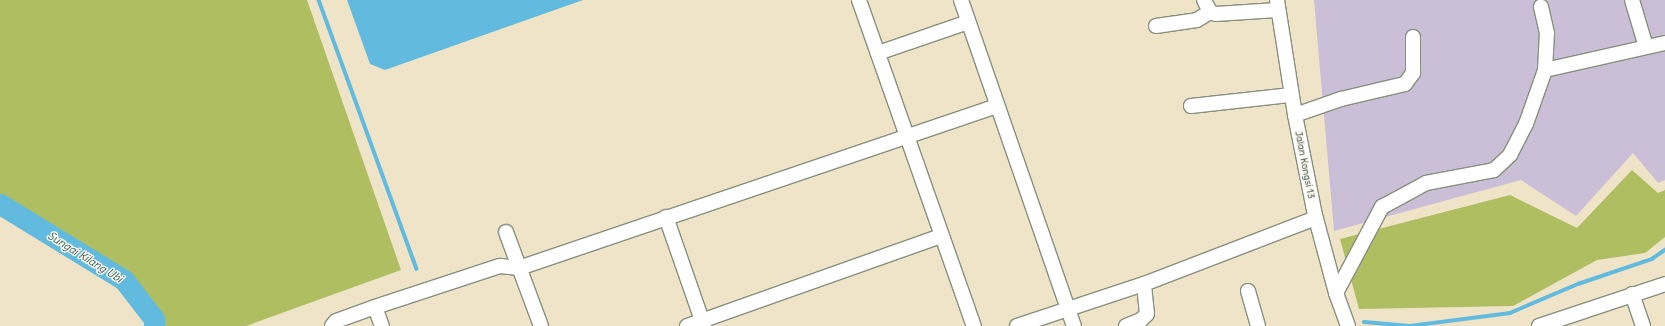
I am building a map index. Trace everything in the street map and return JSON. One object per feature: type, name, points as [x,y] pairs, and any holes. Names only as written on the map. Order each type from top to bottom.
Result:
[{"type":"street","points":[[859,0],[974,326]]},
{"type":"street","points":[[1632,0],[1646,47]]},
{"type":"street","points":[[964,1],[968,22],[1074,326]]},
{"type":"street","points":[[1156,26],[1197,20],[1207,6],[1216,14],[1277,5]]},
{"type":"street","name":"Jalan Kongsi 13","points":[[1277,5],[1291,95],[1316,218],[1336,293],[1348,326]]},
{"type":"street","points":[[1336,293],[1382,207],[1426,183],[1494,170],[1510,155],[1526,124],[1545,70],[1547,33],[1541,7]]},
{"type":"street","points":[[878,53],[968,22]]},
{"type":"street","points":[[1295,115],[1341,99],[1405,84],[1413,73],[1413,36]]},
{"type":"street","points":[[1545,70],[1665,43]]},
{"type":"street","points":[[1191,106],[1291,95]]},
{"type":"street","points":[[332,326],[336,321],[375,307],[500,266],[519,268],[997,106]]},
{"type":"street","points":[[666,217],[703,323]]},
{"type":"street","points":[[1017,326],[1144,284],[1316,218]]},
{"type":"street","points":[[506,232],[541,326]]},
{"type":"street","points":[[687,326],[703,323],[941,236]]},
{"type":"street","points":[[1126,326],[1141,320],[1147,314],[1144,284]]},
{"type":"street","points":[[1539,326],[1665,284]]},
{"type":"street","points":[[1248,291],[1258,326]]},
{"type":"street","points":[[1632,294],[1643,326]]},
{"type":"street","points":[[375,307],[382,326]]},
{"type":"shaded area","points":[[1314,0],[1665,0],[1665,180],[1658,183],[1633,153],[1576,216],[1521,180],[1334,231]]},
{"type":"green space","points":[[0,0],[307,0],[401,270],[246,326],[165,326],[146,298],[112,264],[77,248],[23,217],[0,199]]},
{"type":"green space","points":[[1632,170],[1658,193],[1665,190],[1665,237],[1645,253],[1597,260],[1513,306],[1359,309],[1340,239],[1510,195],[1577,228]]},
{"type":"water","points":[[347,0],[583,0],[385,70],[370,64]]},
{"type":"waterway","points":[[319,0],[417,269]]},
{"type":"waterway","name":"Sungai Kilang Ubi","points":[[0,204],[124,280],[154,319],[154,326]]},
{"type":"waterway","points":[[1364,322],[1410,326],[1510,313],[1578,284],[1652,259],[1665,250]]}]
